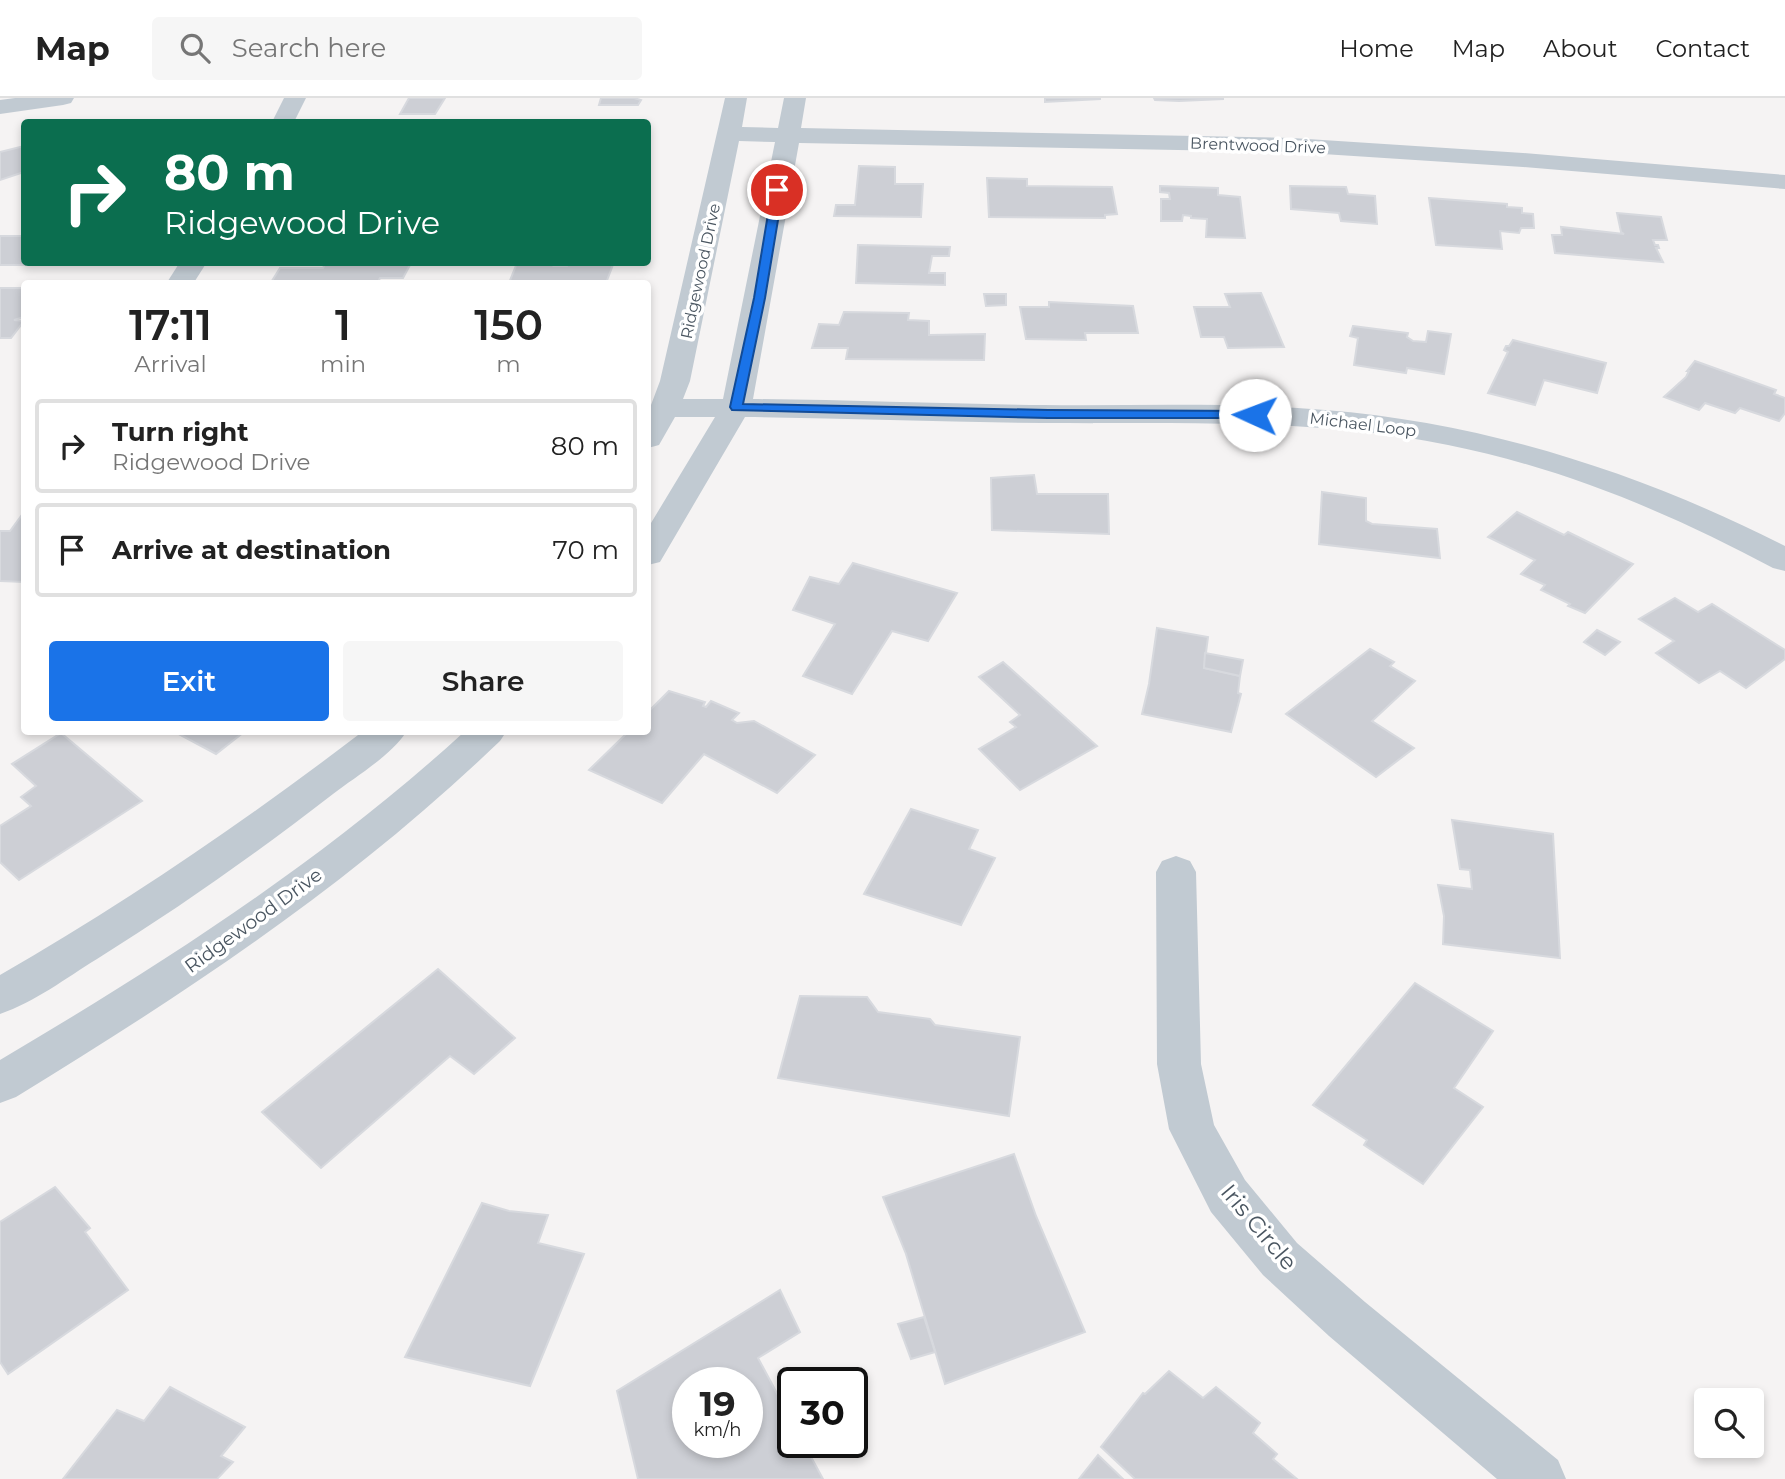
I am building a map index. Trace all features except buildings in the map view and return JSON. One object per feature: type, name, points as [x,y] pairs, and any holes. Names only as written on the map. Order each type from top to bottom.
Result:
[{"type":"street","points":[[0,107],[63,98]]},
{"type":"street","points":[[284,119],[295,98]]},
{"type":"street","name":"Ridgewood Drive","points":[[651,434],[666,408],[682,354],[736,98]]},
{"type":"street","points":[[651,549],[736,407],[760,298],[786,135],[795,98]]},
{"type":"street","name":"Brentwood Drive","points":[[729,134],[1292,145],[1523,160],[1785,182]]},
{"type":"street","name":"Michael Loop","points":[[666,408],[1048,414],[1231,413],[1377,424],[1483,444],[1589,474],[1690,512],[1785,560]]},
{"type":"street","points":[[0,996],[131,917],[323,782],[383,735]]},
{"type":"street","name":"Ridgewood Drive","points":[[0,1083],[118,1013],[230,940],[374,831],[484,735]]},
{"type":"street","name":"Iris Circle","points":[[1176,872],[1179,1065],[1192,1129],[1228,1196],[1280,1259],[1347,1319],[1539,1479]]},
{"type":"route","points":[[777,190],[760,298],[736,407],[1048,414],[1255,415]]}]
